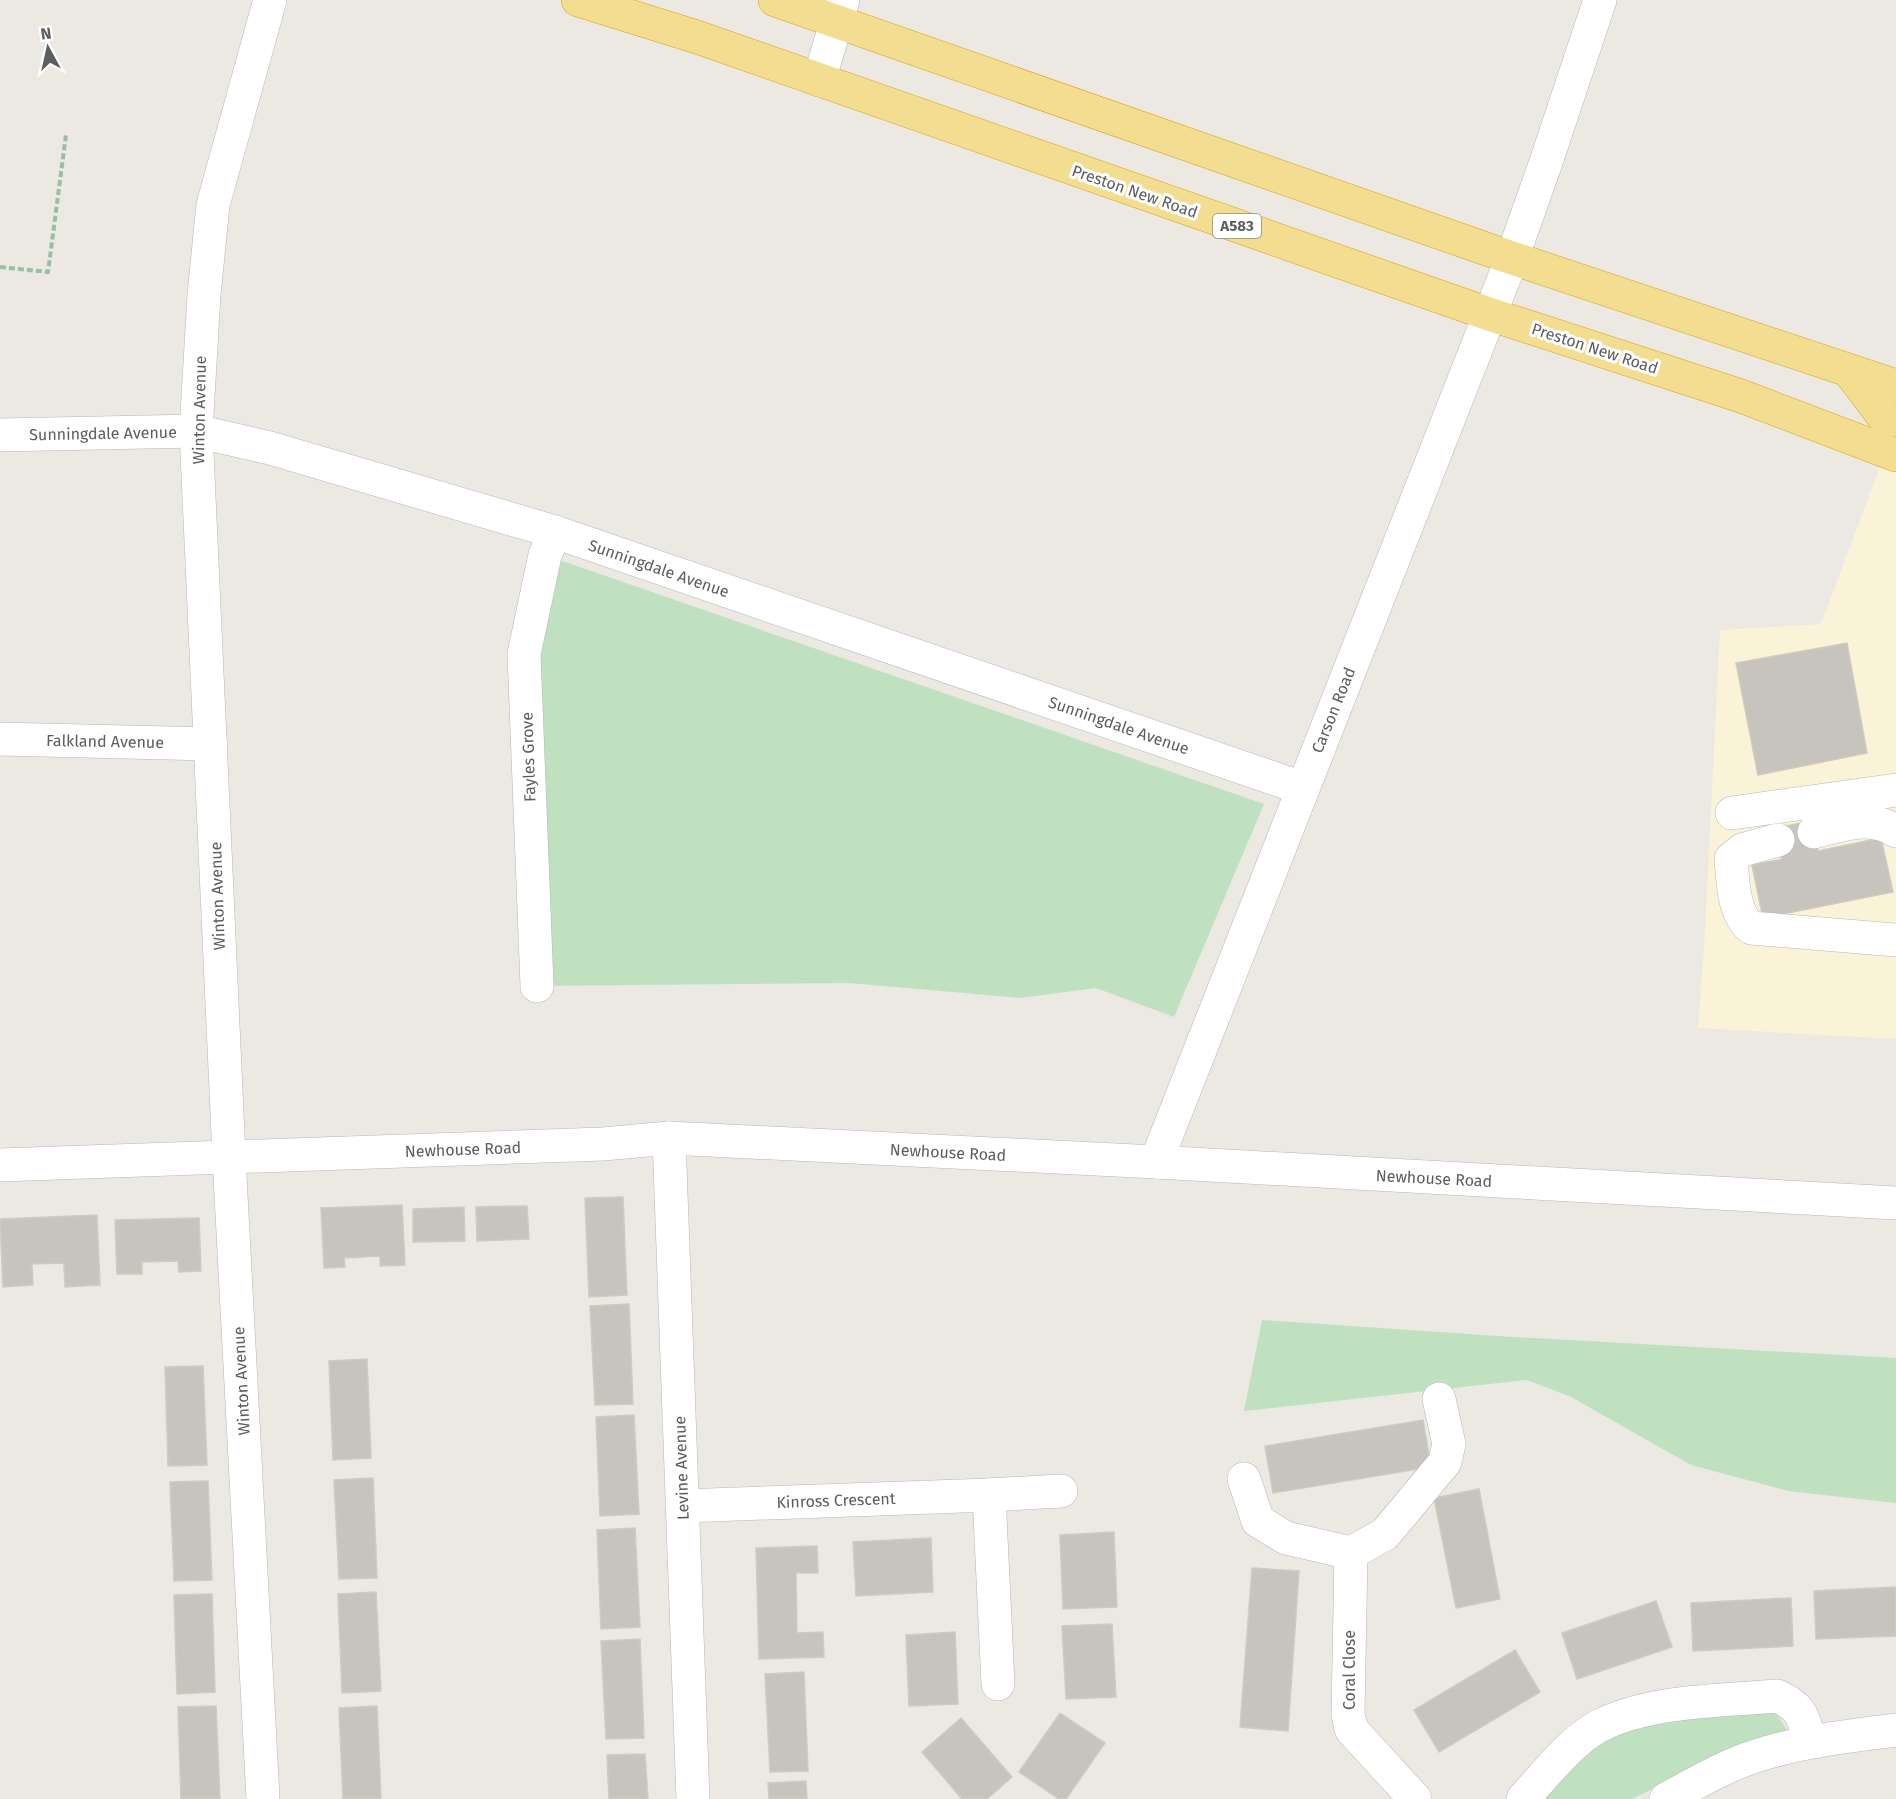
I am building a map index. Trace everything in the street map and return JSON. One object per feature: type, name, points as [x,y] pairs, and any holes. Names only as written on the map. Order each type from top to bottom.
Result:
[{"type":"highway","name":"Preston New Road","points":[[578,0],[697,37],[1489,314],[1741,396],[1896,455]]},
{"type":"highway","points":[[776,0],[840,11],[1512,258],[1896,386]]},
{"type":"highway","points":[[1849,371],[1883,416],[1896,420]]},
{"type":"street","name":"Winton Avenue","points":[[263,1799],[229,1157],[196,431],[204,295],[213,205],[270,0]]},
{"type":"street","name":"Carson Road","points":[[1156,1162],[1512,258],[1600,0]]},
{"type":"street","points":[[819,80],[840,11]]},
{"type":"street","name":"Sunningdale Avenue","points":[[0,435],[196,431],[270,448],[555,532],[1302,788]]},
{"type":"street","name":"Fayles Grove","points":[[537,986],[524,654],[545,555],[555,532]]},
{"type":"street","name":"Falkland Avenue","points":[[0,739],[211,744]]},
{"type":"street","points":[[1732,813],[1896,790]]},
{"type":"street","points":[[1814,832],[1864,820],[1888,826],[1896,831]]},
{"type":"street","points":[[1778,840],[1742,850],[1731,859],[1734,889],[1742,920],[1752,928],[1896,940]]},
{"type":"street","name":"Newhouse Road","points":[[0,1165],[603,1144],[669,1138],[1896,1203]]},
{"type":"street","name":"Levine Avenue","points":[[669,1138],[693,1799]]},
{"type":"street","points":[[1244,1479],[1258,1521],[1286,1538],[1351,1553],[1385,1534],[1445,1462],[1449,1444],[1439,1399]]},
{"type":"street","name":"Kinross Crescent","points":[[682,1506],[1061,1491]]},
{"type":"street","points":[[989,1494],[998,1684]]},
{"type":"street","name":"Coral Close","points":[[1351,1553],[1348,1714],[1351,1729],[1415,1799]]},
{"type":"street","points":[[1523,1799],[1566,1751],[1598,1726],[1625,1716],[1673,1705],[1777,1696],[1790,1702],[1801,1713],[1811,1742]]},
{"type":"street","points":[[1666,1799],[1726,1767],[1758,1755],[1811,1742],[1896,1730]]},
{"type":"path","points":[[0,267],[48,272],[66,135]]},
{"type":"shaded area","points":[[1886,451],[1896,455],[1896,1039],[1698,1028],[1720,630],[1821,624]]},
{"type":"green space","points":[[545,555],[1264,804],[1174,1017],[1096,988],[1020,998],[850,983],[537,986],[524,654]]},
{"type":"green space","points":[[1262,1320],[1513,1337],[1896,1358],[1896,1503],[1788,1491],[1691,1465],[1571,1397],[1527,1380],[1244,1411]]},
{"type":"green space","points":[[1772,1707],[1789,1733],[1750,1742],[1632,1799],[1535,1799],[1604,1735],[1654,1718]]},
{"type":"building","points":[[1847,643],[1867,753],[1758,775],[1736,663]]},
{"type":"building","points":[[1812,821],[1818,851],[1881,838],[1893,892],[1763,918],[1752,865],[1782,859],[1776,828]]},
{"type":"building","points":[[623,1197],[627,1295],[589,1297],[585,1198]]},
{"type":"building","points":[[402,1205],[405,1265],[380,1266],[380,1256],[344,1258],[345,1267],[324,1268],[321,1208]]},
{"type":"building","points":[[527,1206],[529,1239],[477,1241],[476,1207]]},
{"type":"building","points":[[464,1207],[465,1241],[413,1242],[413,1209]]},
{"type":"building","points":[[97,1215],[100,1285],[65,1287],[64,1263],[32,1264],[33,1285],[3,1287],[0,1219]]},
{"type":"building","points":[[199,1218],[201,1271],[179,1272],[178,1261],[142,1262],[142,1274],[117,1274],[115,1220]]},
{"type":"building","points":[[629,1304],[633,1404],[595,1405],[590,1306]]},
{"type":"building","points":[[367,1359],[371,1458],[333,1460],[329,1361]]},
{"type":"building","points":[[203,1366],[207,1465],[168,1466],[165,1367]]},
{"type":"building","points":[[634,1415],[639,1514],[600,1516],[596,1417]]},
{"type":"building","points":[[1423,1420],[1431,1467],[1273,1493],[1265,1446]]},
{"type":"building","points":[[373,1478],[377,1578],[339,1579],[334,1480]]},
{"type":"building","points":[[208,1481],[212,1580],[174,1581],[170,1482]]},
{"type":"building","points":[[1479,1489],[1500,1599],[1456,1608],[1434,1498]]},
{"type":"building","points":[[635,1528],[640,1627],[601,1629],[597,1530]]},
{"type":"building","points":[[1114,1532],[1117,1607],[1063,1609],[1060,1535]]},
{"type":"building","points":[[931,1538],[933,1592],[856,1596],[853,1542]]},
{"type":"building","points":[[817,1546],[818,1573],[796,1573],[797,1633],[823,1632],[824,1657],[759,1659],[756,1548]]},
{"type":"building","points":[[1252,1568],[1299,1571],[1288,1731],[1240,1727]]},
{"type":"building","points":[[1896,1587],[1896,1636],[1816,1639],[1814,1591]]},
{"type":"building","points":[[376,1592],[381,1691],[342,1693],[338,1594]]},
{"type":"building","points":[[212,1594],[215,1692],[177,1694],[174,1595]]},
{"type":"building","points":[[1791,1598],[1793,1646],[1693,1651],[1691,1603]]},
{"type":"building","points":[[1656,1601],[1672,1647],[1577,1679],[1562,1633]]},
{"type":"building","points":[[1112,1624],[1116,1697],[1066,1699],[1062,1626]]},
{"type":"building","points":[[955,1632],[958,1704],[909,1706],[906,1635]]},
{"type":"building","points":[[640,1639],[644,1738],[606,1739],[601,1641]]},
{"type":"building","points":[[1515,1650],[1540,1692],[1439,1752],[1414,1710]]},
{"type":"building","points":[[804,1672],[808,1771],[770,1772],[765,1674]]},
{"type":"building","points":[[216,1706],[220,1799],[181,1799],[178,1707]]},
{"type":"building","points":[[377,1706],[381,1799],[343,1799],[339,1708]]},
{"type":"building","points":[[1060,1713],[1105,1743],[1066,1799],[1059,1799],[1019,1772]]},
{"type":"building","points":[[961,1718],[1012,1777],[987,1799],[962,1799],[922,1752]]},
{"type":"building","points":[[645,1754],[648,1799],[609,1799],[607,1755]]},
{"type":"building","points":[[806,1781],[807,1799],[769,1799],[768,1783]]}]
